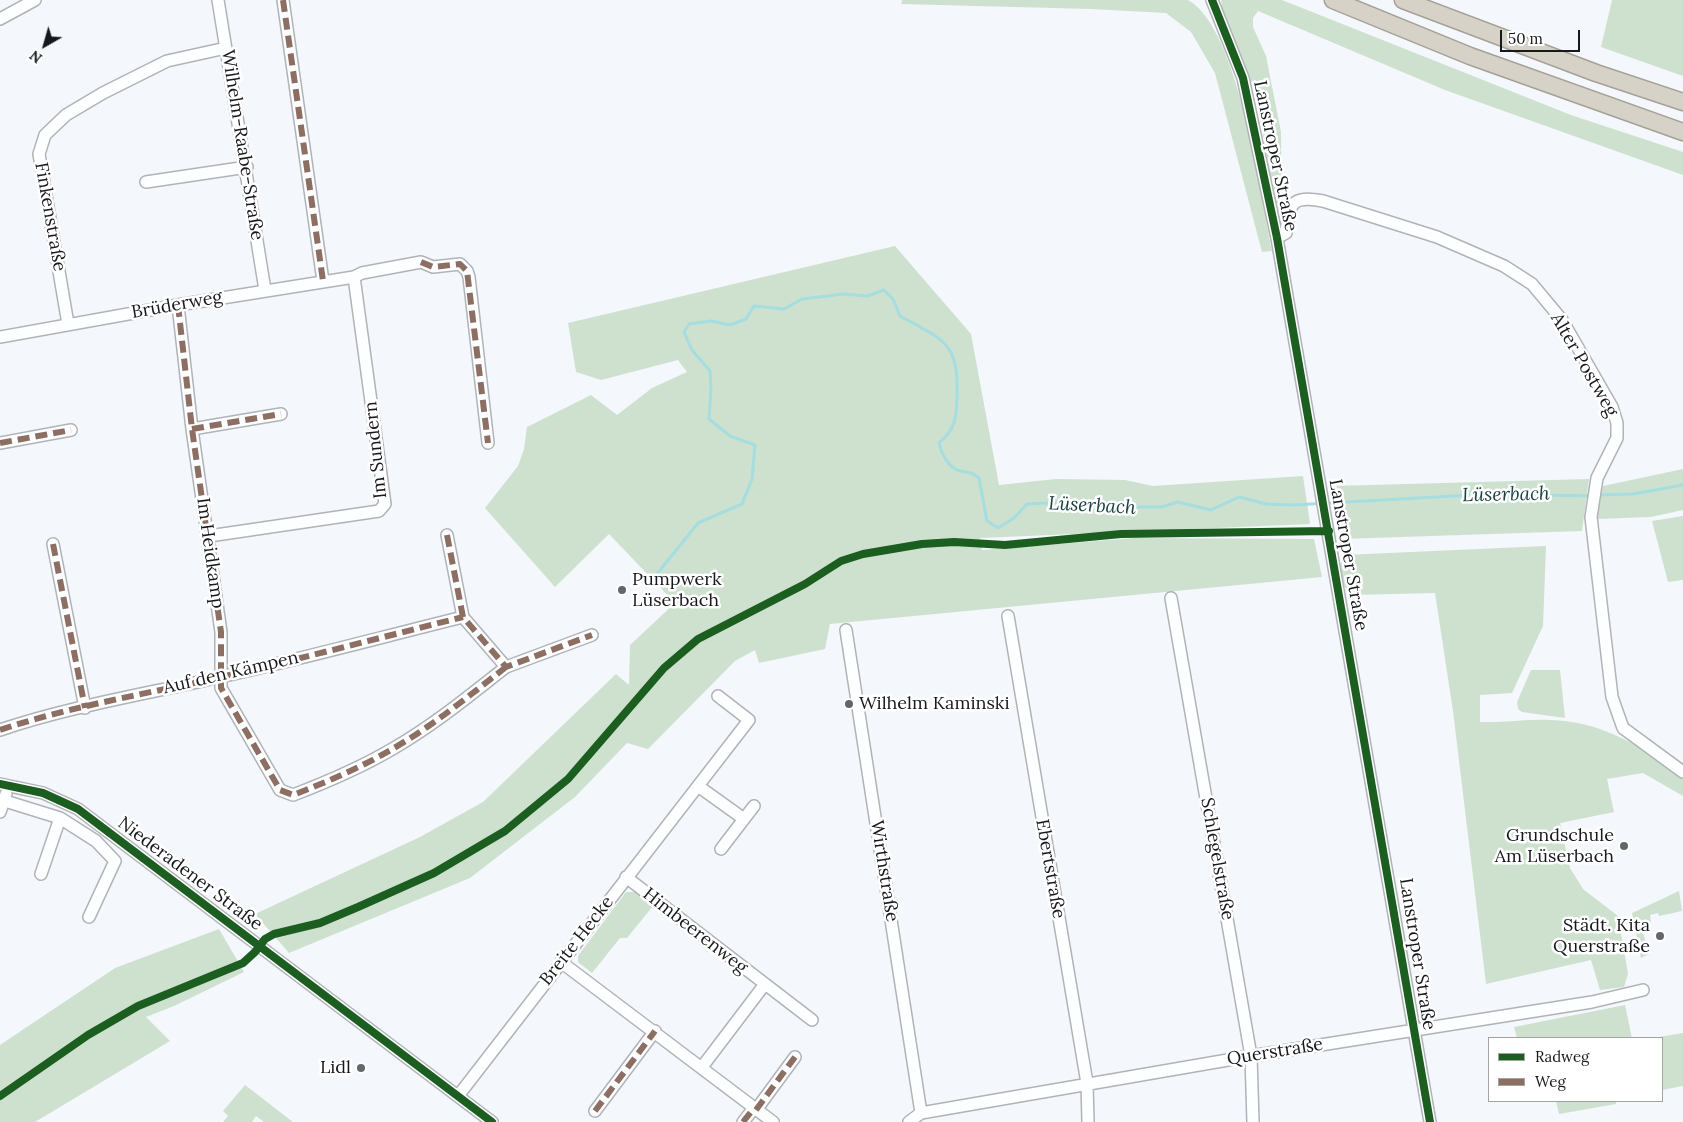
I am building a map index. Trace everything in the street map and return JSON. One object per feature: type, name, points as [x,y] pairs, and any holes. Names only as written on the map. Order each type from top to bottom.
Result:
[{"type":"highway","points":[[1333,0],[1489,63],[1683,132]]},
{"type":"highway","points":[[1404,0],[1578,67],[1683,102]]},
{"type":"street","points":[[0,19],[35,0]]},
{"type":"street","name":"Wilhelm-Raabe-Straße","points":[[218,0],[247,167],[265,290]]},
{"type":"street","points":[[282,0],[323,281]]},
{"type":"street","name":"Lanstroper Straße","points":[[1212,0],[1243,78],[1277,238],[1430,1122]]},
{"type":"street","name":"Finkenstraße","points":[[68,324],[39,154],[43,138],[66,116],[134,76],[166,62],[201,52],[226,48]]},
{"type":"street","points":[[146,182],[247,167]]},
{"type":"street","name":"Alter Postweg","points":[[1277,238],[1286,233],[1288,210],[1296,201],[1305,198],[1384,219],[1437,237],[1504,266],[1532,284],[1562,320],[1612,407],[1617,423],[1617,438],[1597,478],[1591,517],[1612,697],[1623,728],[1683,772]]},
{"type":"street","name":"Brüderweg","points":[[0,337],[178,304],[354,277],[362,273],[421,262],[433,267],[460,264],[464,267],[469,277],[488,443]]},
{"type":"street","name":"Im Sundern","points":[[208,536],[379,511],[385,504],[354,277]]},
{"type":"street","name":"Im Heidkamp","points":[[178,304],[192,428],[220,632],[222,664],[220,677]]},
{"type":"street","points":[[192,428],[281,414]]},
{"type":"street","points":[[0,443],[71,430]]},
{"type":"street","points":[[447,535],[463,617],[506,667]]},
{"type":"street","points":[[53,544],[85,708]]},
{"type":"street","name":"Schlegelstraße","points":[[1171,598],[1251,1056],[1254,1122]]},
{"type":"street","name":"Ebertstraße","points":[[1008,616],[1087,1083],[1088,1122]]},
{"type":"street","name":"Auf den Kämpen","points":[[0,730],[49,714],[85,708],[220,677],[463,617]]},
{"type":"street","name":"Wirthstraße","points":[[846,630],[921,1113]]},
{"type":"street","points":[[220,677],[222,688],[280,790],[293,796],[339,777],[395,748],[445,714],[506,667],[592,636]]},
{"type":"street","name":"Breite Hecke","points":[[458,1096],[749,720],[718,696]]},
{"type":"street","points":[[0,812],[5,801],[3,785]]},
{"type":"street","name":"Niederadener Straße","points":[[3,785],[43,793],[78,809],[492,1122]]},
{"type":"street","points":[[698,786],[744,819]]},
{"type":"street","points":[[5,801],[60,818],[96,841],[115,861],[88,917]]},
{"type":"street","points":[[721,849],[754,806]]},
{"type":"street","points":[[41,874],[60,818]]},
{"type":"street","name":"Himbeerenweg","points":[[626,877],[812,1020]]},
{"type":"street","points":[[561,962],[702,1066],[773,1122]]},
{"type":"street","name":"Himbeerenweg","points":[[702,1066],[765,984]]},
{"type":"street","name":"Querstraße","points":[[909,1122],[921,1113],[1087,1083],[1592,1002],[1643,990]]},
{"type":"street","points":[[596,1111],[654,1031]]},
{"type":"street","points":[[743,1122],[795,1057]]},
{"type":"green space","points":[[902,0],[1188,0],[1206,16],[1221,43],[1234,77],[1254,154],[1272,251],[1262,252],[1215,73],[1191,32],[1166,13],[901,4]]},
{"type":"green space","points":[[1221,0],[1282,0],[1571,115],[1683,152],[1683,175],[1445,90],[1258,11],[1253,18],[1253,27],[1266,56],[1281,132],[1282,215],[1280,220],[1277,214],[1255,96],[1247,69],[1225,19]]},
{"type":"green space","points":[[1612,0],[1683,0],[1683,76],[1601,47]]},
{"type":"green space","points":[[895,246],[971,334],[999,485],[1056,479],[1125,480],[1153,486],[1303,476],[1310,524],[980,538],[982,550],[1135,538],[1314,539],[1322,577],[830,624],[825,649],[759,663],[755,650],[735,661],[648,749],[627,743],[575,797],[470,878],[289,953],[255,914],[420,837],[483,802],[616,674],[629,685],[630,645],[675,603],[609,534],[555,587],[485,508],[518,466],[524,449],[527,427],[591,395],[617,415],[652,388],[687,372],[678,360],[601,380],[576,372],[568,323]]},
{"type":"green space","points":[[1683,469],[1683,510],[1651,517],[1597,519],[1603,486]]},
{"type":"green space","points":[[1589,479],[1582,531],[1341,539],[1333,486]]},
{"type":"green space","points":[[1683,516],[1683,580],[1668,582],[1652,521]]},
{"type":"green space","points":[[1546,546],[1543,626],[1512,693],[1480,695],[1480,722],[1550,720],[1587,725],[1637,746],[1683,777],[1683,796],[1643,773],[1607,779],[1614,812],[1560,823],[1570,868],[1583,889],[1618,916],[1628,974],[1624,987],[1600,990],[1591,960],[1486,984],[1453,711],[1435,593],[1351,595],[1337,576],[1344,555]]},
{"type":"green space","points":[[1531,670],[1560,670],[1565,718],[1522,712],[1518,709],[1517,702]]},
{"type":"green space","points":[[1679,891],[1682,911],[1659,916],[1658,913],[1650,915],[1651,922],[1641,925],[1649,954],[1641,958],[1632,913]]},
{"type":"green space","points":[[626,892],[635,892],[653,906],[627,938],[620,938],[592,973],[578,962],[578,956]]},
{"type":"green space","points":[[219,929],[244,972],[174,1006],[146,1017],[170,1041],[35,1122],[0,1122],[0,1045],[115,968]]},
{"type":"green space","points":[[1625,1005],[1632,1037],[1517,1037],[1514,1027]]},
{"type":"green space","points":[[1683,1033],[1683,1086],[1663,1090],[1663,1037],[1659,1037]]},
{"type":"green space","points":[[245,1085],[293,1122],[264,1122],[256,1116],[252,1122],[223,1122],[228,1116],[223,1111]]},
{"type":"green space","points":[[1556,1102],[1616,1102],[1616,1104],[1559,1114]]},
{"type":"waterway","name":"Lüserbach","points":[[653,579],[698,523],[742,504],[752,479],[755,445],[730,436],[709,419],[710,371],[692,350],[684,332],[689,324],[711,321],[730,325],[746,319],[754,306],[784,309],[802,299],[844,294],[867,296],[884,290],[893,299],[900,316],[938,338],[952,354],[957,380],[956,413],[954,424],[939,443],[940,447],[943,455],[953,468],[968,472],[979,478],[987,521],[998,528],[1014,518],[1027,504],[1072,502],[1078,506],[1099,505],[1122,510],[1135,507],[1161,507],[1178,502],[1211,510],[1239,497],[1266,504],[1293,505],[1490,494],[1591,496]]},
{"type":"waterway","name":"Lüserbach","points":[[1597,495],[1633,494],[1683,485]]},
{"type":"marked path","points":[[283,0],[323,281]]},
{"type":"marked path","points":[[421,262],[433,267],[460,264],[467,271],[488,443]]},
{"type":"marked path","points":[[178,305],[192,429],[221,632],[221,688],[280,790],[293,795],[344,774],[382,755],[438,720],[506,667]]},
{"type":"marked path","points":[[192,429],[281,414]]},
{"type":"marked path","points":[[0,443],[71,430]]},
{"type":"marked path","points":[[447,535],[463,617],[506,667],[592,635]]},
{"type":"marked path","points":[[53,544],[85,708]]},
{"type":"marked path","points":[[0,730],[82,707],[250,670],[463,617]]},
{"type":"marked path","points":[[595,1111],[655,1031]]},
{"type":"marked path","points":[[756,1110],[795,1057]]},
{"type":"marked path","points":[[743,1122],[754,1108]]},
{"type":"cycle path","points":[[1212,0],[1243,78],[1277,238],[1430,1122]]},
{"type":"cycle path","points":[[0,1096],[88,1035],[138,1006],[243,963],[265,939],[274,934],[320,923],[358,907],[434,873],[505,831],[568,779],[664,668],[698,639],[805,584],[841,561],[863,554],[922,544],[954,542],[1005,545],[1121,534],[1329,531]]},
{"type":"cycle path","points":[[0,784],[43,793],[78,809],[492,1122]]},
{"type":"place","name":"Pumpwerk Lüserbach","points":[[622,590]]},
{"type":"place","name":"Wilhelm Kaminski","points":[[849,704]]},
{"type":"place","name":"Grundschule Am Lüserbach","points":[[1624,846]]},
{"type":"place","name":"Städt. Kita Querstraße","points":[[1660,936]]},
{"type":"place","name":"Lidl","points":[[361,1068]]}]
